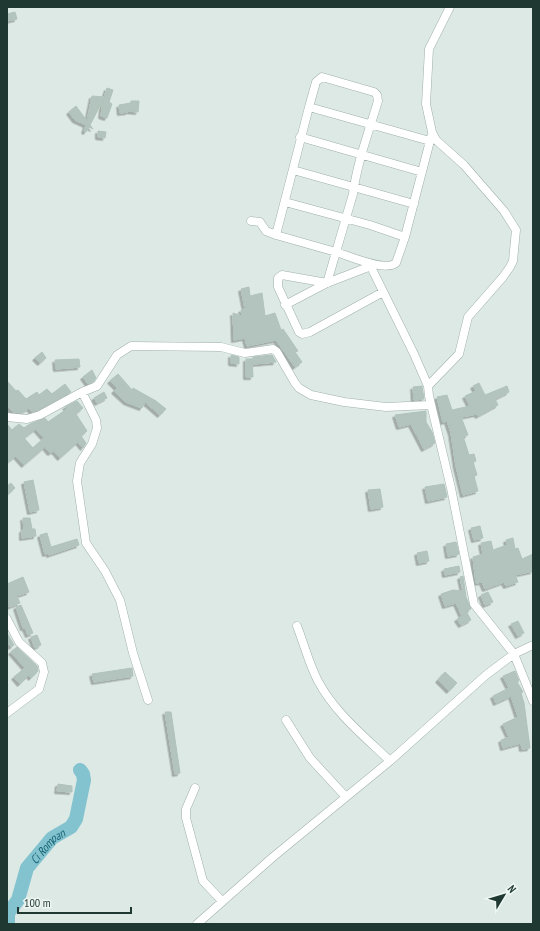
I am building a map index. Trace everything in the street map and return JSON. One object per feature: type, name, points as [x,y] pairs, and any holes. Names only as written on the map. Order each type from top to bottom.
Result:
[{"type":"street","points":[[428,386],[459,354],[468,317],[510,267],[513,261],[516,230],[504,210],[464,165],[436,140],[432,132],[426,104],[429,49],[450,7]]},
{"type":"street","points":[[276,235],[300,137],[316,82],[322,77],[376,93],[378,101],[327,283]]},
{"type":"street","points":[[309,107],[371,123],[430,141]]},
{"type":"street","points":[[251,221],[260,222],[266,232],[336,252],[370,264],[388,266],[394,265],[398,260],[405,237],[432,132]]},
{"type":"street","points":[[300,137],[422,172]]},
{"type":"street","points":[[293,170],[414,204]]},
{"type":"street","points":[[284,202],[346,218],[405,237]]},
{"type":"street","points":[[285,305],[327,283],[370,264]]},
{"type":"street","points":[[370,264],[428,386],[430,405],[451,488],[474,604],[514,654],[533,701]]},
{"type":"street","points":[[327,283],[307,278],[280,276],[278,287],[296,330],[302,334],[306,334],[382,292]]},
{"type":"street","points":[[7,417],[27,418],[40,415],[82,392],[98,386],[117,354],[131,346],[221,347],[245,353],[270,348],[277,352],[299,388],[311,395],[344,402],[386,407],[430,405]]},
{"type":"street","points":[[82,392],[97,423],[97,432],[92,444],[80,463],[77,481],[86,543],[105,571],[120,600],[132,653],[148,700]]},
{"type":"street","points":[[7,619],[20,642],[42,663],[44,672],[39,689],[7,713]]},
{"type":"street","points":[[297,626],[318,681],[326,693],[345,718],[390,761]]},
{"type":"street","points":[[197,924],[222,901],[390,761],[486,675],[514,654],[533,645]]},
{"type":"street","points":[[286,720],[310,758],[346,797]]},
{"type":"street","points":[[195,788],[186,809],[186,818],[203,881],[222,901]]},
{"type":"building","points":[[15,12],[17,19],[7,21],[7,14]]},
{"type":"building","points":[[107,88],[113,90],[109,102],[112,104],[107,118],[101,116],[103,100],[90,125],[93,129],[89,127],[86,132],[84,131],[86,125],[75,120],[69,112],[76,106],[87,121],[92,96],[104,97]]},
{"type":"building","points":[[131,101],[139,101],[138,112],[128,111],[120,113],[119,105],[131,103]]},
{"type":"building","points":[[98,131],[106,132],[105,138],[98,137]]},
{"type":"building","points":[[249,287],[250,296],[262,293],[265,316],[275,313],[281,330],[283,329],[298,351],[295,352],[302,362],[295,367],[276,340],[247,346],[245,338],[234,340],[233,313],[242,316],[241,310],[245,309],[241,289]]},
{"type":"building","points":[[42,352],[46,358],[40,363],[35,358]]},
{"type":"building","points":[[231,355],[239,357],[239,364],[231,363]]},
{"type":"building","points":[[272,355],[276,362],[253,364],[253,357]]},
{"type":"building","points":[[79,359],[80,367],[56,369],[55,360]]},
{"type":"building","points":[[246,359],[252,359],[253,377],[246,377]]},
{"type":"building","points":[[92,370],[96,378],[93,382],[88,384],[83,377]]},
{"type":"building","points":[[118,374],[132,390],[133,388],[156,401],[166,409],[160,415],[145,402],[142,408],[126,402],[114,391],[117,388],[110,381]]},
{"type":"building","points":[[7,381],[26,399],[37,392],[39,395],[47,389],[52,394],[65,384],[71,392],[38,410],[32,412],[29,408],[22,413],[13,412],[7,405]]},
{"type":"building","points":[[479,383],[485,395],[507,386],[509,392],[495,399],[498,405],[478,416],[477,414],[461,417],[468,435],[463,436],[469,455],[474,454],[476,461],[473,462],[477,475],[474,476],[478,491],[463,495],[456,466],[451,433],[447,421],[443,422],[437,397],[447,395],[452,410],[470,406],[465,396],[476,391],[473,386]]},
{"type":"building","points":[[422,386],[424,399],[414,400],[413,387]]},
{"type":"building","points":[[104,392],[107,398],[97,403],[94,398]]},
{"type":"building","points":[[77,401],[83,408],[76,414],[87,431],[81,436],[86,443],[83,448],[78,442],[60,458],[54,451],[50,453],[45,447],[24,465],[16,456],[7,463],[7,424],[12,430],[19,424],[24,428],[45,418],[48,422],[67,409],[65,407]],"holes":[[[36,429],[44,438],[33,448],[24,438]]]},
{"type":"building","points":[[426,411],[426,422],[432,432],[435,443],[424,449],[411,424],[399,427],[395,415]]},
{"type":"building","points":[[33,480],[39,510],[30,512],[24,482]]},
{"type":"building","points":[[11,483],[15,488],[7,495],[7,486]]},
{"type":"building","points":[[444,484],[447,497],[428,501],[425,487]]},
{"type":"building","points":[[380,489],[383,507],[371,509],[368,490]]},
{"type":"building","points":[[23,518],[30,518],[32,529],[35,529],[36,536],[22,538],[22,530],[24,530]]},
{"type":"building","points":[[480,526],[483,538],[474,540],[471,528]]},
{"type":"building","points":[[47,533],[51,547],[77,539],[79,545],[49,555],[49,553],[45,554],[40,535]]},
{"type":"building","points":[[513,538],[515,549],[518,548],[522,559],[533,554],[533,571],[515,575],[518,582],[506,586],[504,582],[485,589],[482,582],[476,583],[473,557],[483,554],[481,543],[491,541],[493,550],[507,545],[506,540]]},
{"type":"building","points":[[456,542],[459,554],[448,556],[446,544]]},
{"type":"building","points":[[427,551],[429,561],[419,563],[417,553]]},
{"type":"building","points":[[459,566],[460,572],[445,575],[444,569]]},
{"type":"building","points":[[463,576],[466,597],[471,609],[466,611],[471,620],[461,625],[457,619],[462,616],[456,603],[445,606],[441,594],[453,590],[463,591],[460,577]]},
{"type":"building","points":[[23,577],[29,592],[17,596],[20,603],[9,607],[7,602],[7,584]]},
{"type":"building","points":[[488,592],[493,602],[485,605],[481,595]]},
{"type":"building","points":[[21,605],[33,633],[28,635],[25,628],[23,628],[16,607]]},
{"type":"building","points":[[518,621],[524,633],[518,636],[511,624]]},
{"type":"building","points":[[7,633],[14,645],[11,647],[7,642]]},
{"type":"building","points":[[37,635],[41,645],[35,648],[31,637]]},
{"type":"building","points":[[17,647],[37,666],[38,671],[31,678],[29,675],[20,684],[14,677],[25,668],[11,652]]},
{"type":"building","points":[[132,668],[133,676],[94,682],[92,674]]},
{"type":"building","points":[[515,671],[519,681],[517,682],[523,692],[521,693],[524,703],[530,748],[522,749],[521,743],[503,748],[501,740],[509,737],[503,724],[518,717],[511,696],[496,703],[493,696],[509,688],[503,676]]},
{"type":"building","points":[[445,672],[457,683],[449,691],[438,680]]},
{"type":"building","points":[[165,712],[171,712],[180,773],[175,774]]},
{"type":"building","points":[[58,784],[72,786],[72,792],[57,791]]},
{"type":"waterway","name":"Ci Rompan","points":[[8,924],[8,913],[18,900],[27,868],[52,838],[71,827],[76,819],[84,780],[83,774],[80,770]]}]
